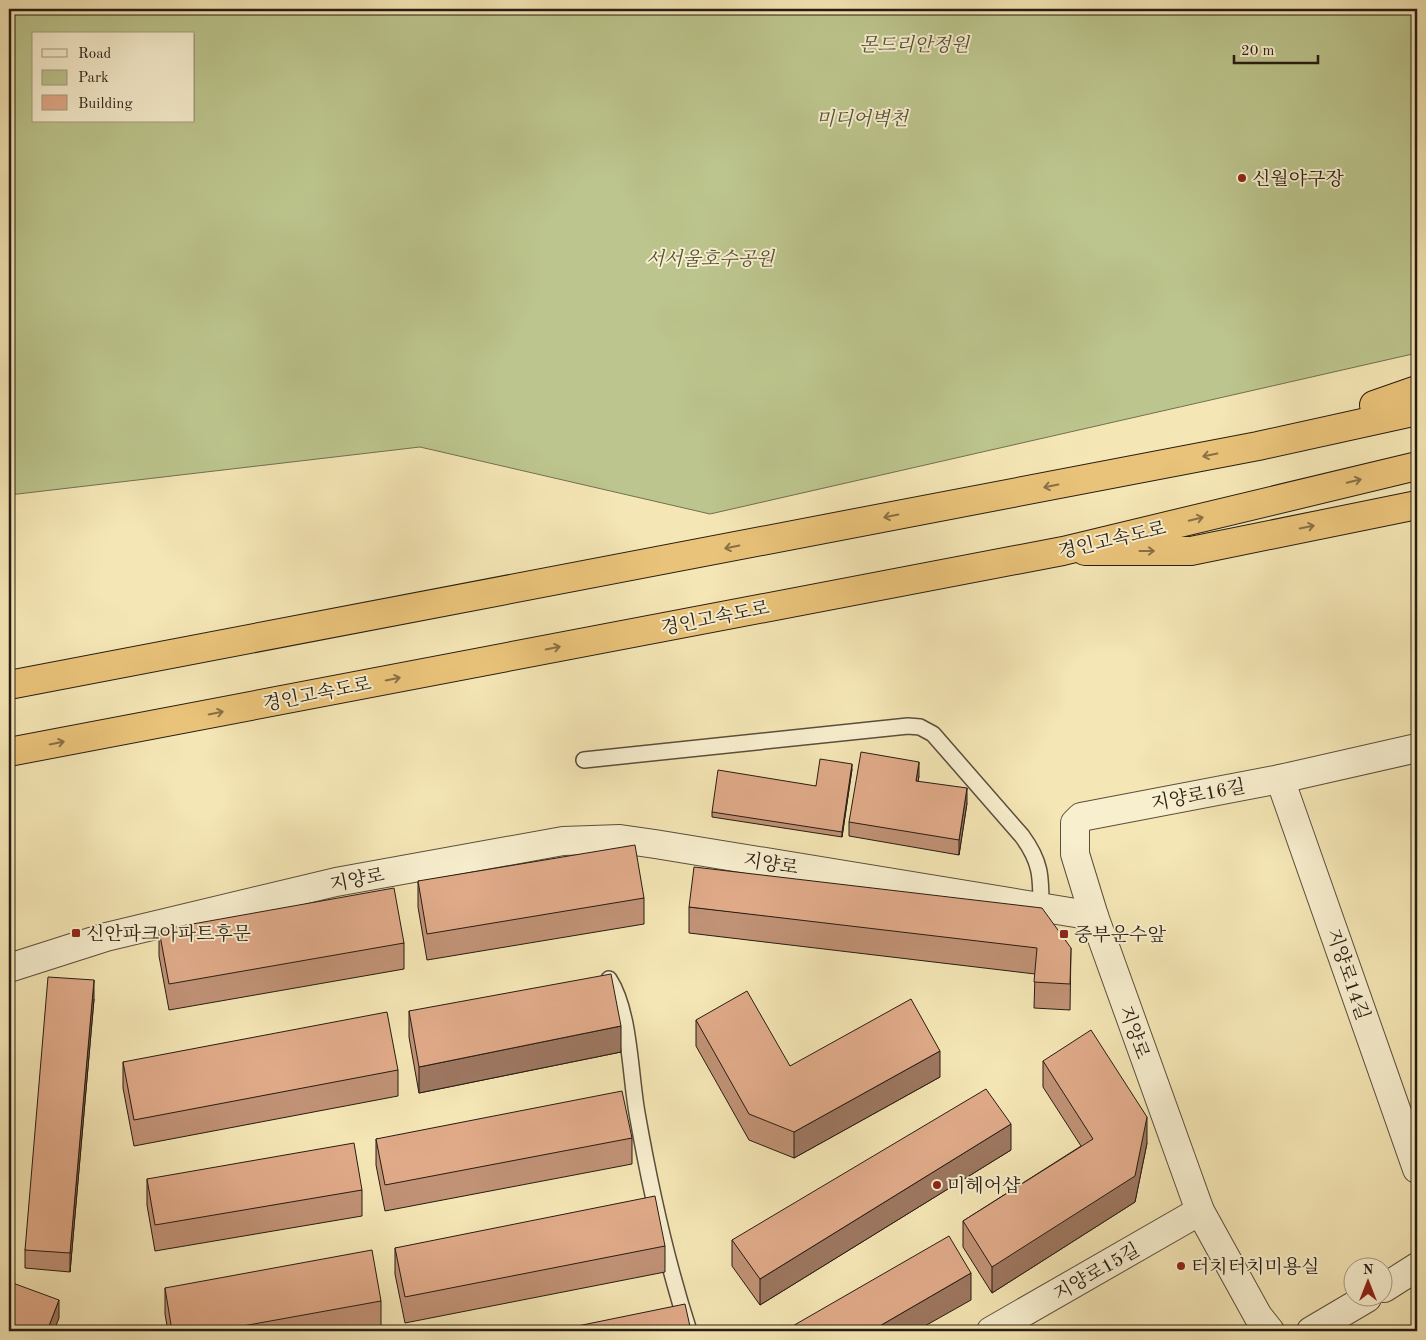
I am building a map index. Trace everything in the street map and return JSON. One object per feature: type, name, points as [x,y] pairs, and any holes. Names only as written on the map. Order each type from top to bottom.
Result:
[{"type":"highway","points":[[1258,446],[1417,390]]},
{"type":"highway","points":[[9,685],[1258,446],[1417,411]]},
{"type":"highway","name":"경인고속도로","points":[[9,752],[1063,551],[1417,466]]},
{"type":"highway","points":[[1063,551],[1191,551],[1417,505]]},
{"type":"street","name":"지양로16길","points":[[1094,916],[1075,854],[1074,829],[1077,820],[1417,748]]},
{"type":"street","name":"지양로14길","points":[[1280,778],[1417,1169]]},
{"type":"street","name":"지양로","points":[[9,968],[106,937],[336,882],[479,855],[563,841],[594,839],[620,839],[655,844],[1094,916],[1200,1210],[1258,1316],[1270,1331]]},
{"type":"street","name":"지양로15길","points":[[991,1331],[1200,1210]]},
{"type":"street","points":[[1394,1282],[1417,1268]]},
{"type":"street","points":[[1311,1331],[1350,1308]]},
{"type":"lane","points":[[584,760],[908,726],[920,727],[933,734],[1034,852],[1041,874],[1041,907]]},
{"type":"lane","points":[[609,979],[621,1006],[632,1089],[651,1192],[689,1331]]},
{"type":"green space","name":"서서울호수공원","points":[[9,9],[1417,9],[1417,353],[710,514],[420,447],[9,495]]},
{"type":"building","points":[[861,752],[919,762],[916,781],[967,788],[959,840],[849,822]]},
{"type":"building","points":[[820,759],[852,764],[842,832],[712,812],[718,770],[816,786]]},
{"type":"building","points":[[635,845],[644,898],[427,934],[418,881]]},
{"type":"building","points":[[694,867],[1042,908],[1071,948],[1070,984],[1034,982],[1037,948],[689,907]]},
{"type":"building","points":[[394,888],[404,943],[169,984],[159,930]]},
{"type":"building","points":[[611,974],[621,1026],[419,1067],[409,1011]]},
{"type":"building","points":[[48,977],[94,980],[70,1253],[25,1250]]},
{"type":"building","points":[[747,991],[790,1066],[911,999],[940,1051],[794,1132],[749,1114],[696,1020]]},
{"type":"building","points":[[387,1012],[398,1070],[134,1120],[123,1062]]},
{"type":"building","points":[[1091,1030],[1147,1117],[1135,1176],[992,1267],[963,1221],[1093,1139],[1043,1061]]},
{"type":"building","points":[[986,1089],[1011,1124],[760,1279],[732,1240]]},
{"type":"building","points":[[622,1091],[632,1138],[385,1185],[376,1139]]},
{"type":"building","points":[[354,1143],[362,1190],[155,1225],[147,1179]]},
{"type":"building","points":[[655,1196],[665,1246],[405,1297],[395,1248]]},
{"type":"building","points":[[949,1236],[971,1273],[871,1331],[784,1331]]},
{"type":"building","points":[[372,1250],[381,1301],[215,1331],[172,1331],[165,1288]]},
{"type":"building","points":[[10,1282],[59,1300],[47,1331],[9,1331]]},
{"type":"building","points":[[685,1304],[691,1331],[553,1331]]},
{"type":"place","name":"신월야구장","points":[[1242,178]]},
{"type":"place","name":"신안파크아파트후문","points":[[76,933]]},
{"type":"place","name":"중부운수앞","points":[[1064,934]]},
{"type":"place","name":"미헤어샵","points":[[937,1185]]},
{"type":"place","name":"터치터치미용실","points":[[1181,1266]]},
{"type":"park label","name":"몬드리안정원","points":[[914,44]]},
{"type":"park label","name":"미디어벽천","points":[[862,118]]}]
